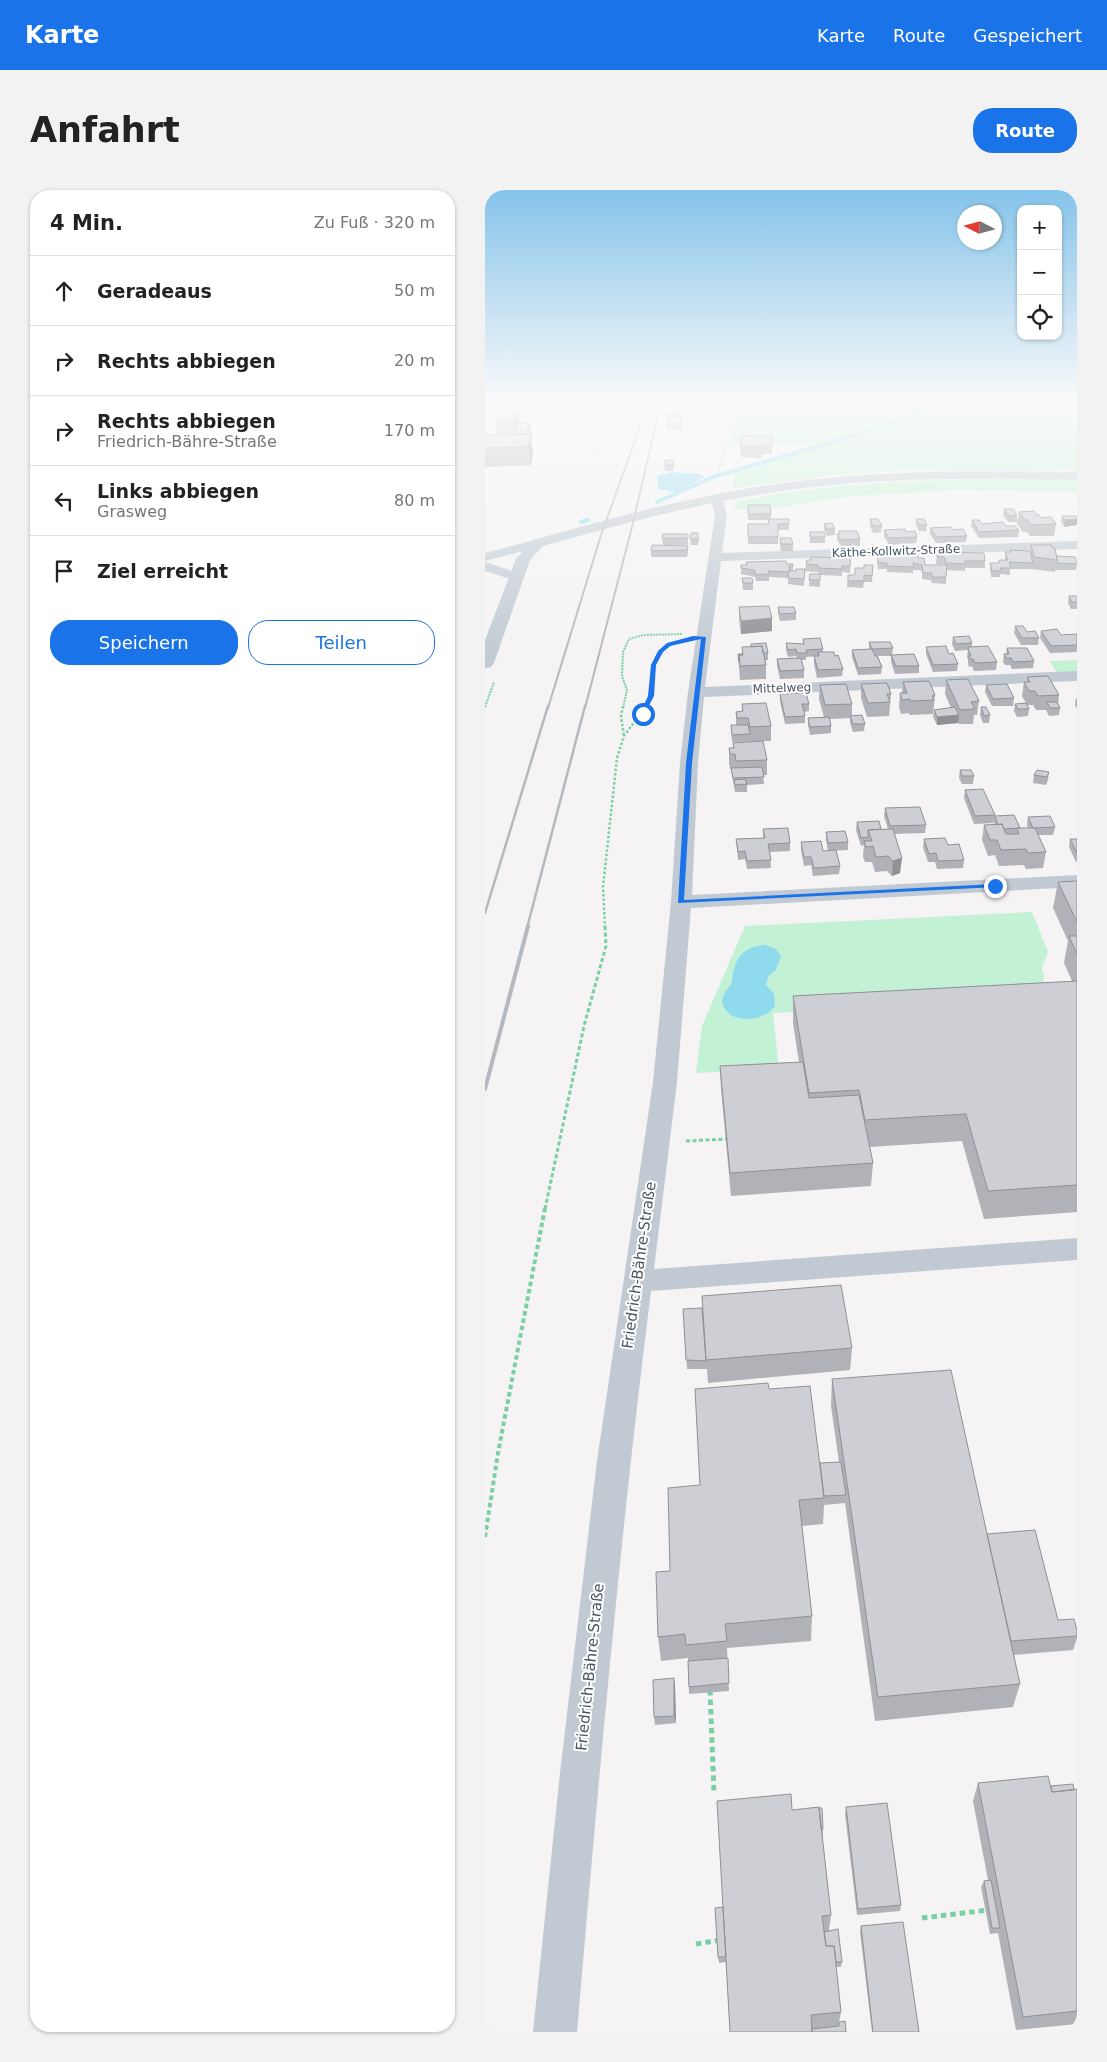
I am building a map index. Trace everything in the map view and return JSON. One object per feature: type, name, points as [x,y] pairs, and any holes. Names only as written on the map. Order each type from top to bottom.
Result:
[{"type":"street","points":[[485,557],[716,498],[775,488]]},
{"type":"street","name":"Friedrich-Bähre-Straße","points":[[555,2032],[585,1715],[613,1461],[665,1082],[681,902],[699,637],[715,557],[721,515],[716,498]]},
{"type":"street","points":[[485,663],[523,559],[538,544]]},
{"type":"street","name":"Käthe-Kollwitz-Straße","points":[[715,557],[1077,545]]},
{"type":"street","points":[[485,566],[516,577]]},
{"type":"street","name":"Mittelweg","points":[[696,692],[1077,676]]},
{"type":"street","points":[[681,902],[1077,881]]},
{"type":"street","points":[[637,1281],[1077,1249]]},
{"type":"path","points":[[624,736],[621,716],[627,690],[622,676],[623,652],[629,639],[643,634],[658,633],[676,633],[699,637]]},
{"type":"path","points":[[485,1537],[498,1453],[544,1215],[584,1026],[606,946],[603,887],[617,758],[624,736],[643,714],[651,696],[652,670],[657,656],[669,644],[699,637]]},
{"type":"path","points":[[681,1142],[725,1139]]},
{"type":"path","points":[[710,1686],[714,1793]]},
{"type":"path","points":[[923,1918],[994,1910]]},
{"type":"path","points":[[696,1944],[725,1940]]},
{"type":"green space","points":[[822,488],[1077,488],[1077,492],[959,490],[845,497],[769,509],[733,509],[738,501]]},
{"type":"green space","points":[[1077,660],[1077,672],[1057,673],[1050,661]]},
{"type":"green space","points":[[1032,912],[1048,952],[1042,968],[1043,983],[1002,1001],[773,1013],[779,1069],[696,1073],[702,1026],[745,926]]},
{"type":"water","points":[[658,488],[684,488],[676,492]]},
{"type":"water","points":[[765,945],[776,949],[781,956],[776,970],[769,975],[766,985],[774,994],[775,1006],[771,1011],[757,1018],[749,1019],[733,1016],[727,1012],[722,999],[731,984],[736,963],[745,951]]},
{"type":"building","points":[[748,505],[770,505],[771,514],[748,514]]},
{"type":"building","points":[[1004,509],[1013,509],[1017,515],[1009,516]]},
{"type":"building","points":[[1034,511],[1041,518],[1051,517],[1056,524],[1031,525],[1019,512]]},
{"type":"building","points":[[1062,516],[1077,516],[1077,519],[1065,520]]},
{"type":"building","points":[[768,519],[789,519],[789,524],[778,524],[778,537],[748,537],[748,524],[769,524]]},
{"type":"building","points":[[870,519],[878,519],[882,526],[873,526]]},
{"type":"building","points":[[916,519],[924,519],[927,525],[919,525]]},
{"type":"building","points":[[972,520],[979,520],[982,524],[1003,522],[1006,526],[1015,526],[1019,530],[979,532]]},
{"type":"building","points":[[832,523],[835,529],[827,529],[824,524]]},
{"type":"building","points":[[951,527],[953,530],[963,529],[967,536],[937,537],[930,528]]},
{"type":"building","points":[[905,529],[906,532],[915,531],[917,537],[889,538],[884,530]]},
{"type":"building","points":[[839,531],[857,531],[860,539],[841,540],[837,534],[840,534]]},
{"type":"building","points":[[810,532],[824,532],[825,537],[810,537]]},
{"type":"building","points":[[691,533],[698,533],[698,539],[690,539]]},
{"type":"building","points":[[663,534],[688,534],[688,538],[662,538]]},
{"type":"building","points":[[780,538],[791,538],[793,544],[781,544]]},
{"type":"building","points":[[652,545],[688,546],[687,550],[651,551]]},
{"type":"building","points":[[1031,545],[1051,545],[1052,548],[1055,548],[1057,560],[1034,557]]},
{"type":"building","points":[[1010,550],[1030,551],[1033,563],[1009,562],[1011,568],[1000,568],[1001,571],[992,571],[990,563],[1008,560],[1005,552],[1011,552]]},
{"type":"building","points":[[944,552],[984,553],[985,561],[965,561],[966,564],[946,563],[944,557],[937,557],[937,555],[944,555]]},
{"type":"building","points":[[879,555],[918,555],[918,558],[924,558],[925,565],[947,565],[946,577],[932,577],[932,573],[923,573],[922,565],[919,564],[913,563],[914,567],[887,566],[887,563],[879,563],[877,557]]},
{"type":"building","points":[[1057,556],[1075,557],[1077,564],[1057,563]]},
{"type":"building","points":[[811,557],[851,558],[850,566],[842,566],[842,569],[819,568],[818,565],[806,564],[807,560],[811,560]]},
{"type":"building","points":[[786,561],[787,564],[793,564],[793,566],[789,566],[789,572],[768,571],[769,574],[756,575],[754,570],[741,568],[741,565],[747,565],[746,562]]},
{"type":"building","points":[[864,565],[873,565],[872,576],[864,575],[864,581],[848,581],[848,575],[855,575],[855,568],[864,568]]},
{"type":"building","points":[[796,569],[805,569],[804,579],[788,578],[789,571],[796,571]]},
{"type":"building","points":[[810,574],[820,574],[820,580],[809,580]]},
{"type":"building","points":[[742,578],[752,578],[753,583],[743,583]]},
{"type":"building","points":[[1069,596],[1077,596],[1077,602],[1072,602]]},
{"type":"building","points":[[769,606],[772,618],[741,621],[739,607]]},
{"type":"building","points":[[778,607],[794,607],[796,613],[780,614]]},
{"type":"building","points":[[1015,626],[1023,626],[1027,632],[1035,631],[1039,638],[1022,638]]},
{"type":"building","points":[[1057,629],[1061,635],[1077,634],[1077,645],[1051,646],[1041,631]]},
{"type":"building","points":[[969,636],[972,643],[956,644],[953,637]]},
{"type":"building","points":[[820,638],[823,649],[806,650],[807,653],[797,653],[796,649],[788,650],[786,643],[804,644],[803,639]]},
{"type":"building","points":[[869,642],[890,642],[893,648],[872,649]]},
{"type":"building","points":[[766,643],[768,653],[763,653],[762,646],[751,647],[751,644]]},
{"type":"building","points":[[762,646],[766,665],[740,666],[739,655],[743,655],[742,647]]},
{"type":"building","points":[[946,646],[949,654],[953,653],[958,664],[933,665],[926,647]]},
{"type":"building","points":[[988,646],[997,662],[975,663],[968,656],[971,656],[969,647]]},
{"type":"building","points":[[1007,648],[1027,648],[1034,661],[1013,662],[1011,658],[1006,658],[1004,654],[1009,654]]},
{"type":"building","points":[[872,649],[882,667],[858,668],[852,650]]},
{"type":"building","points":[[818,652],[834,652],[835,656],[838,655],[843,669],[818,670],[814,656],[819,656]]},
{"type":"building","points":[[914,654],[919,666],[896,666],[891,655]]},
{"type":"building","points":[[801,658],[804,670],[780,671],[777,659]]},
{"type":"building","points":[[1048,676],[1059,695],[1038,696],[1035,691],[1029,691],[1024,682],[1030,682],[1027,677]]},
{"type":"building","points":[[968,679],[979,701],[971,702],[975,709],[960,710],[946,680]]},
{"type":"building","points":[[929,681],[935,695],[932,696],[934,700],[902,700],[900,693],[907,693],[903,682]]},
{"type":"building","points":[[887,683],[891,694],[887,694],[890,702],[868,703],[861,684]]},
{"type":"building","points":[[846,684],[852,704],[825,705],[820,685]]},
{"type":"building","points":[[1007,684],[1014,698],[993,699],[986,685]]},
{"type":"building","points":[[806,693],[809,704],[802,704],[805,716],[785,717],[780,694]]},
{"type":"building","points":[[1047,702],[1057,702],[1060,708],[1050,708]]},
{"type":"building","points":[[766,703],[771,726],[750,727],[748,718],[737,718],[736,712],[743,711],[742,704]]},
{"type":"building","points":[[1026,703],[1029,709],[1018,709],[1015,704]]},
{"type":"building","points":[[955,707],[959,715],[937,717],[934,710]]},
{"type":"building","points":[[981,707],[986,707],[990,715],[984,716]]},
{"type":"building","points":[[862,715],[865,724],[853,724],[850,716]]},
{"type":"building","points":[[829,717],[831,726],[810,727],[808,718]]},
{"type":"building","points":[[731,725],[748,725],[750,734],[732,735]]},
{"type":"building","points":[[763,741],[767,760],[736,761],[735,754],[730,754],[729,748],[734,748],[733,743]]},
{"type":"building","points":[[762,767],[764,777],[733,778],[731,768]]},
{"type":"building","points":[[960,770],[971,770],[974,776],[962,776]]},
{"type":"building","points":[[1037,770],[1049,772],[1047,777],[1034,775]]},
{"type":"building","points":[[745,779],[747,784],[735,785],[734,780]]},
{"type":"building","points":[[983,789],[995,815],[975,816],[965,790]]},
{"type":"building","points":[[920,807],[926,825],[890,826],[885,808]]},
{"type":"building","points":[[1014,815],[1020,828],[1004,829],[1002,824],[998,825],[995,816]]},
{"type":"building","points":[[1050,816],[1055,827],[1033,828],[1028,817]]},
{"type":"building","points":[[879,821],[881,829],[868,830],[868,837],[861,838],[857,822]]},
{"type":"building","points":[[1002,824],[1006,834],[1019,834],[1017,828],[1035,828],[1046,852],[1028,853],[1026,849],[1001,850],[997,840],[990,840],[984,825]]},
{"type":"building","points":[[788,828],[790,843],[768,844],[771,860],[747,861],[745,851],[738,852],[736,839],[765,838],[763,829]]},
{"type":"building","points":[[893,829],[902,858],[893,861],[888,856],[876,857],[873,846],[866,847],[864,841],[872,841],[868,830]]},
{"type":"building","points":[[845,831],[848,842],[828,843],[826,832]]},
{"type":"building","points":[[945,838],[948,845],[959,844],[964,860],[938,861],[936,853],[929,854],[924,839]]},
{"type":"building","points":[[1070,839],[1077,839],[1077,853]]},
{"type":"building","points":[[821,841],[823,851],[836,850],[840,866],[814,868],[811,857],[804,857],[801,842]]},
{"type":"building","points":[[1077,881],[1077,922],[1058,882]]},
{"type":"building","points":[[1069,936],[1077,936],[1077,954]]},
{"type":"building","points":[[1077,981],[1077,1185],[988,1191],[966,1114],[865,1120],[859,1090],[809,1093],[793,996]]},
{"type":"building","points":[[803,1062],[809,1098],[859,1095],[873,1163],[730,1173],[720,1066]]},
{"type":"building","points":[[841,1285],[852,1348],[706,1360],[702,1296]]},
{"type":"building","points":[[702,1308],[706,1361],[686,1360],[683,1309]]},
{"type":"building","points":[[951,1370],[1020,1684],[878,1697],[832,1379]]},
{"type":"building","points":[[768,1383],[769,1389],[810,1386],[824,1498],[799,1500],[812,1616],[725,1624],[727,1641],[686,1645],[685,1634],[658,1637],[656,1572],[670,1571],[668,1488],[700,1485],[695,1389]]},
{"type":"building","points":[[841,1462],[846,1495],[824,1496],[820,1463]]},
{"type":"building","points":[[1035,1530],[1058,1620],[1074,1619],[1077,1636],[1011,1641],[987,1534]]},
{"type":"building","points":[[728,1658],[729,1683],[689,1687],[688,1661]]},
{"type":"building","points":[[674,1678],[674,1716],[654,1717],[653,1680]]},
{"type":"building","points":[[1048,1776],[1052,1792],[1077,1789],[1077,2011],[1023,2017],[978,1783]]},
{"type":"building","points":[[1073,1784],[1074,1790],[1052,1792],[1051,1786]]},
{"type":"building","points":[[791,1794],[792,1810],[819,1807],[831,1915],[822,1916],[826,1946],[834,1946],[841,2012],[811,2015],[812,2032],[730,2032],[717,1801]]},
{"type":"building","points":[[887,1803],[901,1905],[858,1909],[846,1807]]},
{"type":"building","points":[[819,1808],[822,1808],[823,1829],[821,1829]]},
{"type":"building","points":[[991,1880],[1000,1928],[992,1928],[984,1881]]},
{"type":"building","points":[[723,1907],[726,1957],[718,1957],[715,1908]]},
{"type":"building","points":[[903,1922],[919,2032],[873,2032],[861,1926]]},
{"type":"building","points":[[838,1929],[842,1962],[836,1962],[834,1946],[826,1946],[824,1932]]},
{"type":"building","points":[[845,2021],[846,2032],[812,2032],[812,2029],[839,2026],[839,2022]]},
{"type":"waterway","points":[[657,502],[688,488]]},
{"type":"waterway","points":[[581,522],[588,520]]},
{"type":"railway","points":[[548,708],[601,535],[618,488]]},
{"type":"railway","points":[[585,708],[641,488]]},
{"type":"railway","points":[[485,913],[548,706]]},
{"type":"railway","points":[[527,928],[585,706]]},
{"type":"railway","points":[[485,1089],[528,926]]},
{"type":"route","points":[[643,714],[651,696],[653,665],[657,656],[669,644],[695,637],[704,637],[689,763],[681,902],[995,886]]}]
